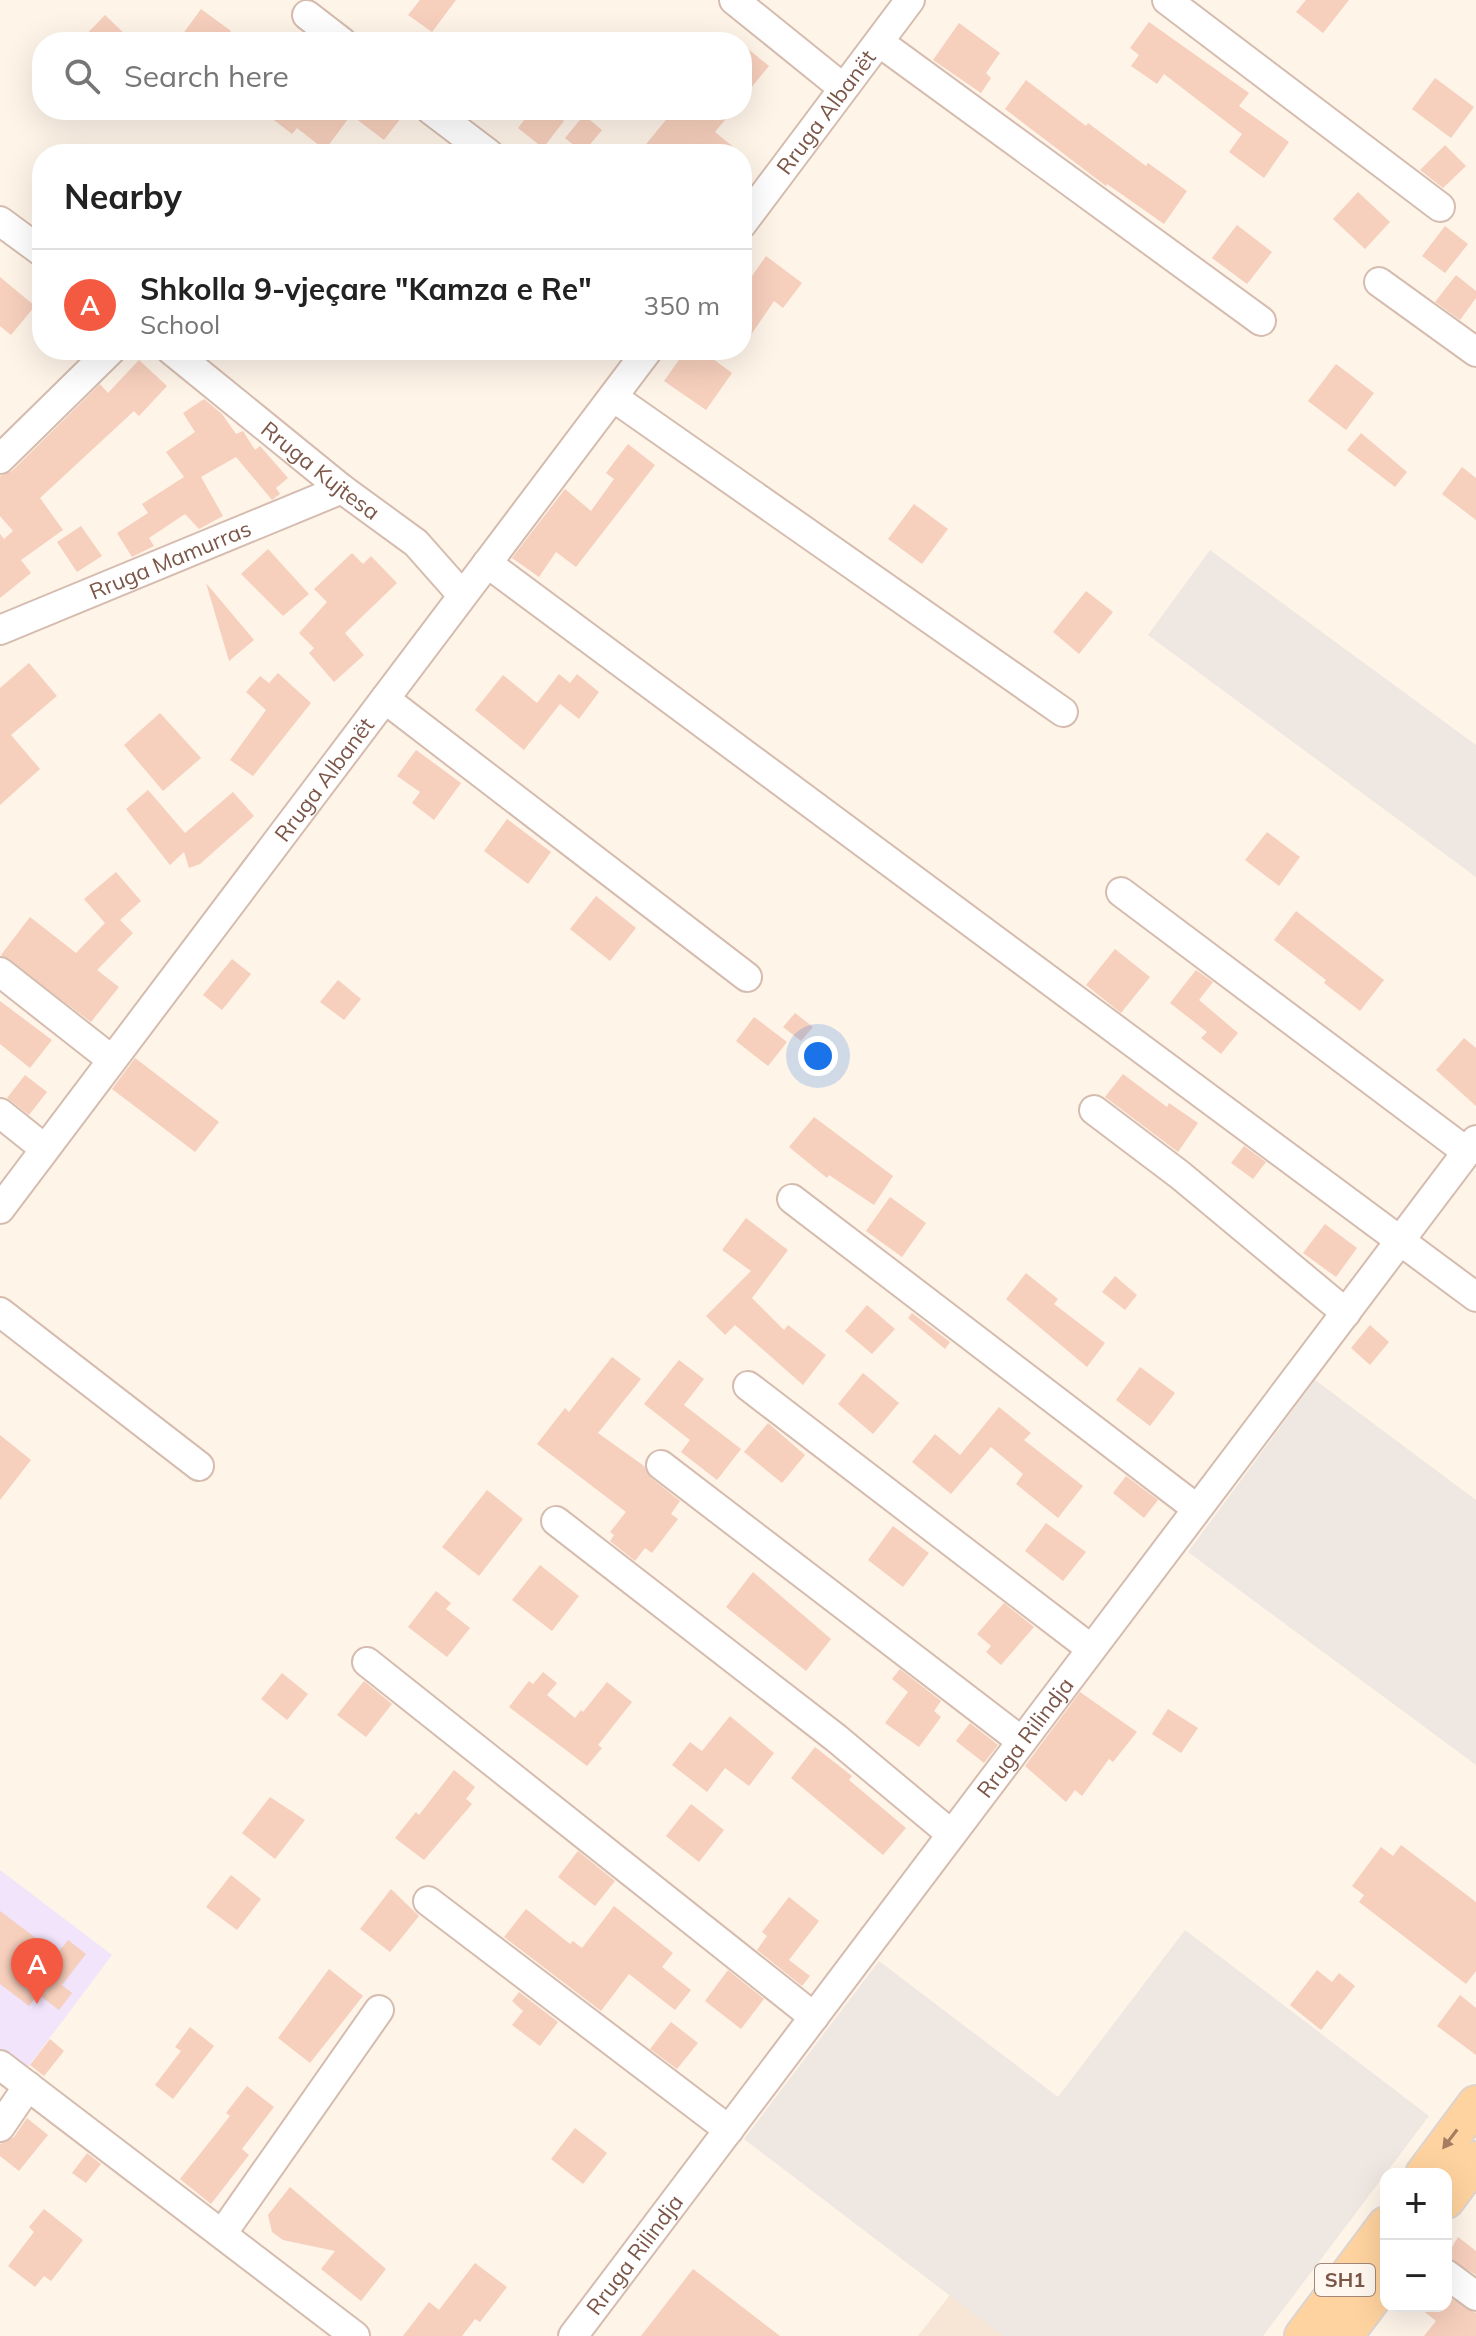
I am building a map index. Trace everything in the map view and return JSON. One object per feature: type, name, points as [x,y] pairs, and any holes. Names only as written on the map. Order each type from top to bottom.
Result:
[{"type":"main road","points":[[1428,2168],[1476,2104]]},
{"type":"main road","name":"SH1","points":[[1303,2336],[1380,2233]]},
{"type":"main road","name":"SH1","points":[[1344,2336],[1380,2288]]},
{"type":"street","points":[[734,0],[843,88]]},
{"type":"street","points":[[1167,0],[1440,207]]},
{"type":"street","name":"Rruga Albanët","points":[[752,211],[907,1]]},
{"type":"street","points":[[307,15],[329,32]]},
{"type":"street","points":[[879,42],[1261,321]]},
{"type":"street","points":[[444,120],[476,144]]},
{"type":"street","points":[[0,221],[32,245]]},
{"type":"street","points":[[1379,282],[1476,352]]},
{"type":"street","points":[[0,459],[101,360]]},
{"type":"street","name":"Rruga Kujtesa","points":[[183,360],[342,489],[416,543],[462,595]]},
{"type":"street","name":"Rruga Albanët","points":[[0,1209],[641,360]]},
{"type":"street","points":[[613,397],[1063,712]]},
{"type":"street","name":"Rruga Mamurras","points":[[0,630],[342,489]]},
{"type":"street","points":[[487,563],[1476,1297]]},
{"type":"street","points":[[385,699],[747,977]]},
{"type":"street","points":[[1121,892],[1472,1146]]},
{"type":"street","points":[[0,972],[112,1060]]},
{"type":"street","points":[[1094,1110],[1180,1175],[1346,1313]]},
{"type":"street","points":[[0,1113],[45,1149]]},
{"type":"street","name":"Rruga Rilindja","points":[[573,2336],[1020,1740],[1472,1146]]},
{"type":"street","points":[[792,1199],[1196,1508]]},
{"type":"street","points":[[0,1312],[199,1466]]},
{"type":"street","points":[[748,1386],[1090,1648]]},
{"type":"street","points":[[661,1465],[1020,1740]]},
{"type":"street","points":[[556,1521],[836,1738],[951,1834]]},
{"type":"street","points":[[367,1662],[814,2017]]},
{"type":"street","points":[[428,1901],[729,2130]]},
{"type":"street","points":[[222,2234],[379,2010]]},
{"type":"street","points":[[0,2065],[355,2336]]},
{"type":"street","points":[[0,2127],[28,2086]]},
{"type":"street","points":[[1452,2278],[1476,2296]]},
{"type":"shaded area","points":[[1210,550],[1476,745],[1476,877],[1148,635]]},
{"type":"shaded area","points":[[1315,1380],[1476,1500],[1476,1765],[1188,1552]]},
{"type":"shaded area","points":[[0,1870],[112,1955],[24,2072],[0,2053]]},
{"type":"shaded area","points":[[1185,1930],[1429,2116],[1390,2168],[1380,2168],[1380,2181],[1263,2336],[1003,2336],[744,2139],[879,1961],[1058,2097]]},
{"type":"shaded area","points":[[950,2295],[1003,2336],[918,2336]]},
{"type":"building","points":[[420,0],[456,0],[432,32],[408,15]]},
{"type":"building","points":[[1306,0],[1349,0],[1323,33],[1296,12]]},
{"type":"building","points":[[201,9],[231,31],[230,32],[184,32]]},
{"type":"building","points":[[105,15],[123,32],[89,32]]},
{"type":"building","points":[[1149,22],[1249,93],[1239,106],[1289,142],[1264,178],[1229,152],[1242,134],[1164,74],[1157,84],[1131,66],[1139,55],[1130,48]]},
{"type":"building","points":[[959,23],[1000,53],[986,73],[991,78],[981,93],[933,60]]},
{"type":"building","points":[[752,52],[769,66],[752,87]]},
{"type":"building","points":[[1435,78],[1474,107],[1451,138],[1412,109]]},
{"type":"building","points":[[1026,80],[1086,126],[1088,123],[1146,166],[1148,163],[1187,191],[1164,224],[1106,186],[1005,109]]},
{"type":"building","points":[[274,120],[347,120],[329,144],[317,144],[297,128],[292,134]]},
{"type":"building","points":[[358,120],[399,120],[384,140]]},
{"type":"building","points":[[524,120],[564,121],[546,144],[538,144],[518,128]]},
{"type":"building","points":[[580,120],[590,120],[602,130],[590,144],[572,144],[565,138]]},
{"type":"building","points":[[666,120],[725,120],[715,132],[730,144],[646,144]]},
{"type":"building","points":[[1445,145],[1466,166],[1443,188],[1420,170]]},
{"type":"building","points":[[1358,192],[1390,222],[1365,249],[1333,219]]},
{"type":"building","points":[[1237,225],[1272,252],[1247,284],[1212,258]]},
{"type":"building","points":[[1445,226],[1468,244],[1445,273],[1422,256]]},
{"type":"building","points":[[766,256],[802,283],[783,308],[774,301],[752,333],[752,276]]},
{"type":"building","points":[[1456,275],[1476,291],[1476,298],[1460,320],[1435,302]]},
{"type":"building","points":[[0,277],[32,304],[32,310],[11,335],[0,326]]},
{"type":"building","points":[[139,360],[167,386],[139,416],[134,411],[40,498],[63,530],[21,560],[31,573],[0,598],[0,534],[4,539],[13,531],[0,516],[0,476],[12,471],[100,384],[108,393]]},
{"type":"building","points":[[679,360],[714,360],[732,373],[706,410],[664,381]]},
{"type":"building","points":[[1336,364],[1374,393],[1346,430],[1308,401]]},
{"type":"building","points":[[204,399],[222,414],[236,434],[243,431],[255,450],[260,446],[288,478],[276,488],[280,494],[272,500],[236,457],[201,477],[223,516],[199,529],[185,514],[149,538],[154,546],[132,557],[117,533],[148,513],[142,504],[184,477],[166,452],[195,432],[183,413]]},
{"type":"building","points":[[1361,433],[1407,472],[1395,487],[1347,450]]},
{"type":"building","points":[[628,444],[655,465],[576,567],[556,552],[539,577],[512,558],[565,489],[591,511],[614,479],[606,473]]},
{"type":"building","points":[[1462,467],[1476,478],[1476,520],[1442,494]]},
{"type":"building","points":[[914,504],[948,529],[922,564],[888,539]]},
{"type":"building","points":[[81,526],[102,556],[77,572],[57,542]]},
{"type":"building","points":[[268,549],[309,594],[283,616],[241,574]]},
{"type":"building","points":[[352,553],[363,564],[371,556],[397,583],[345,633],[364,655],[334,682],[309,653],[314,648],[299,633],[327,602],[314,589]]},
{"type":"building","points":[[206,583],[254,640],[229,661]]},
{"type":"building","points":[[1086,591],[1113,612],[1079,654],[1053,632]]},
{"type":"building","points":[[29,663],[57,696],[11,735],[40,769],[0,805],[0,688]]},
{"type":"building","points":[[278,673],[311,703],[253,776],[230,760],[266,710],[246,692],[260,676],[269,683]]},
{"type":"building","points":[[559,674],[570,683],[577,674],[599,692],[579,719],[560,704],[524,750],[475,710],[503,675],[537,703]]},
{"type":"building","points":[[160,713],[201,758],[163,791],[124,745]]},
{"type":"building","points":[[416,750],[461,783],[434,820],[412,803],[420,792],[397,776]]},
{"type":"building","points":[[148,790],[185,833],[233,792],[254,816],[200,864],[189,868],[184,852],[170,865],[126,809]]},
{"type":"building","points":[[507,819],[551,852],[528,884],[484,851]]},
{"type":"building","points":[[1267,832],[1300,857],[1279,886],[1245,860]]},
{"type":"building","points":[[116,872],[141,901],[120,920],[133,933],[97,970],[119,987],[91,1022],[1,955],[30,917],[76,953],[105,923],[84,899]]},
{"type":"building","points":[[596,896],[636,928],[610,961],[570,929]]},
{"type":"building","points":[[1296,911],[1384,980],[1360,1011],[1274,940]]},
{"type":"building","points":[[1115,949],[1150,977],[1121,1013],[1086,985]]},
{"type":"building","points":[[232,959],[251,974],[222,1010],[203,995]]},
{"type":"building","points":[[1196,970],[1213,982],[1199,1000],[1238,1033],[1221,1054],[1201,1038],[1207,1032],[1170,1003]]},
{"type":"building","points":[[338,980],[361,999],[344,1020],[320,1002]]},
{"type":"building","points":[[0,1001],[52,1040],[30,1068],[0,1044]]},
{"type":"building","points":[[795,1013],[813,1027],[801,1041],[783,1027]]},
{"type":"building","points":[[754,1017],[787,1042],[768,1066],[736,1041]]},
{"type":"building","points":[[1464,1038],[1476,1048],[1476,1106],[1436,1070]]},
{"type":"building","points":[[135,1058],[219,1122],[195,1152],[112,1089]]},
{"type":"building","points":[[1123,1074],[1167,1107],[1169,1103],[1198,1123],[1178,1152],[1105,1097]]},
{"type":"building","points":[[25,1075],[47,1092],[29,1115],[7,1098]]},
{"type":"building","points":[[814,1117],[893,1176],[874,1205],[829,1175],[827,1178],[789,1147]]},
{"type":"building","points":[[1244,1146],[1266,1162],[1253,1179],[1231,1163]]},
{"type":"building","points":[[890,1197],[926,1223],[902,1257],[866,1231]]},
{"type":"building","points":[[746,1218],[788,1250],[752,1298],[784,1330],[788,1325],[826,1355],[803,1385],[735,1325],[725,1335],[706,1316],[751,1271],[722,1250]]},
{"type":"building","points":[[1325,1224],[1357,1248],[1336,1277],[1303,1253]]},
{"type":"building","points":[[1026,1273],[1058,1299],[1054,1304],[1105,1343],[1087,1367],[1006,1299]]},
{"type":"building","points":[[1115,1276],[1137,1295],[1125,1310],[1102,1292]]},
{"type":"building","points":[[867,1305],[895,1329],[872,1354],[845,1331]]},
{"type":"building","points":[[912,1313],[950,1342],[945,1349],[908,1318]]},
{"type":"building","points":[[1370,1325],[1389,1342],[1370,1365],[1351,1348]]},
{"type":"building","points":[[612,1357],[641,1379],[598,1433],[644,1466],[651,1478],[680,1501],[671,1514],[678,1519],[652,1553],[645,1548],[635,1561],[610,1541],[614,1535],[610,1532],[626,1512],[537,1444],[565,1408],[569,1412]]},
{"type":"building","points":[[679,1360],[704,1379],[684,1405],[741,1449],[717,1480],[681,1452],[690,1440],[644,1404]]},
{"type":"building","points":[[1140,1367],[1175,1393],[1150,1426],[1116,1400]]},
{"type":"building","points":[[863,1373],[899,1403],[873,1434],[838,1404]]},
{"type":"building","points":[[999,1407],[1031,1433],[1024,1440],[1083,1486],[1058,1518],[1016,1484],[1023,1474],[991,1447],[951,1494],[912,1462],[935,1434],[960,1455]]},
{"type":"building","points":[[768,1423],[805,1455],[782,1483],[744,1452]]},
{"type":"building","points":[[0,1435],[31,1460],[0,1500]]},
{"type":"building","points":[[1126,1476],[1158,1500],[1144,1518],[1113,1493]]},
{"type":"building","points":[[487,1490],[523,1519],[479,1576],[442,1547]]},
{"type":"building","points":[[1046,1523],[1086,1552],[1063,1581],[1025,1551]]},
{"type":"building","points":[[893,1526],[929,1553],[903,1587],[868,1560]]},
{"type":"building","points":[[540,1565],[579,1596],[552,1631],[512,1600]]},
{"type":"building","points":[[753,1572],[831,1639],[806,1671],[726,1607]]},
{"type":"building","points":[[436,1591],[451,1603],[446,1609],[470,1628],[447,1657],[408,1627]]},
{"type":"building","points":[[1004,1603],[1034,1627],[1001,1665],[986,1652],[991,1646],[977,1634]]},
{"type":"building","points":[[900,1669],[941,1701],[934,1711],[941,1717],[919,1747],[885,1723],[908,1692],[892,1679]]},
{"type":"building","points":[[543,1672],[557,1683],[547,1695],[575,1718],[607,1682],[632,1702],[598,1745],[602,1748],[587,1766],[509,1707],[529,1681],[533,1684]]},
{"type":"building","points":[[282,1673],[308,1694],[287,1720],[261,1699]]},
{"type":"building","points":[[364,1681],[392,1704],[366,1737],[337,1715]]},
{"type":"building","points":[[1080,1692],[1137,1732],[1113,1762],[1109,1759],[1082,1796],[1075,1790],[1066,1802],[1025,1766]]},
{"type":"building","points":[[1168,1709],[1198,1728],[1181,1753],[1152,1734]]},
{"type":"building","points":[[730,1716],[774,1753],[749,1786],[725,1768],[707,1792],[672,1765],[690,1742],[702,1751]]},
{"type":"building","points":[[970,1723],[998,1745],[984,1763],[956,1741]]},
{"type":"building","points":[[815,1747],[852,1776],[849,1780],[906,1828],[883,1855],[791,1778]]},
{"type":"building","points":[[454,1770],[475,1787],[466,1799],[472,1804],[424,1860],[395,1838],[416,1812],[419,1815]]},
{"type":"building","points":[[270,1797],[305,1820],[275,1859],[242,1833]]},
{"type":"building","points":[[691,1804],[724,1830],[699,1862],[666,1836]]},
{"type":"building","points":[[1401,1845],[1476,1902],[1476,1971],[1466,1984],[1359,1902],[1364,1895],[1352,1886],[1381,1847],[1393,1856]]},
{"type":"building","points":[[578,1851],[615,1881],[595,1906],[558,1877]]},
{"type":"building","points":[[231,1875],[261,1899],[237,1930],[206,1907]]},
{"type":"building","points":[[391,1889],[419,1916],[390,1952],[360,1929]]},
{"type":"building","points":[[789,1897],[819,1921],[789,1960],[810,1976],[802,1986],[757,1950],[767,1936],[762,1932]]},
{"type":"building","points":[[614,1906],[673,1953],[662,1967],[691,1990],[675,2010],[629,1974],[601,2011],[504,1937],[526,1909],[570,1944],[573,1941],[582,1948]]},
{"type":"building","points":[[0,1911],[57,1954],[68,1940],[86,1954],[62,1985],[72,1993],[59,2010],[38,1994],[29,2006],[0,1984]]},
{"type":"building","points":[[329,1969],[363,1996],[310,2063],[278,2038]]},
{"type":"building","points":[[728,1970],[764,1999],[741,2029],[705,2001]]},
{"type":"building","points":[[1317,1970],[1332,1982],[1339,1973],[1355,1986],[1321,2030],[1290,2005]]},
{"type":"building","points":[[519,1992],[558,2022],[540,2046],[512,2025],[523,2011],[512,2001]]},
{"type":"building","points":[[1460,1995],[1476,2008],[1476,2055],[1437,2026]]},
{"type":"building","points":[[671,2022],[698,2043],[677,2069],[650,2049]]},
{"type":"building","points":[[190,2027],[214,2046],[173,2099],[155,2085],[181,2051],[175,2047]]},
{"type":"building","points":[[50,2039],[64,2051],[44,2076],[30,2065]]},
{"type":"building","points":[[247,2086],[274,2107],[242,2149],[249,2155],[211,2204],[180,2179],[230,2116],[226,2113]]},
{"type":"building","points":[[27,2118],[48,2135],[19,2171],[0,2156],[0,2144],[14,2137]]},
{"type":"building","points":[[575,2128],[607,2153],[583,2184],[551,2159]]},
{"type":"building","points":[[87,2153],[101,2164],[86,2183],[72,2173]]},
{"type":"building","points":[[290,2187],[386,2269],[361,2301],[321,2269],[335,2251],[283,2240],[272,2232],[268,2215]]},
{"type":"building","points":[[44,2209],[83,2240],[51,2281],[44,2276],[35,2287],[8,2266],[34,2232],[29,2227]]},
{"type":"building","points":[[1458,2237],[1476,2251],[1476,2275],[1452,2261],[1452,2247]]},
{"type":"building","points":[[475,2263],[507,2287],[480,2322],[475,2319],[462,2336],[403,2336],[429,2302],[439,2310]]},
{"type":"building","points":[[693,2269],[780,2336],[641,2336]]},
{"type":"building","points":[[1452,2299],[1476,2313],[1476,2336],[1424,2336],[1436,2321],[1425,2312],[1452,2312]]},
{"type":"place","name":"Shkolla 9-vjeçare \"Kamza e Re\"","points":[[37,2004]]}]
